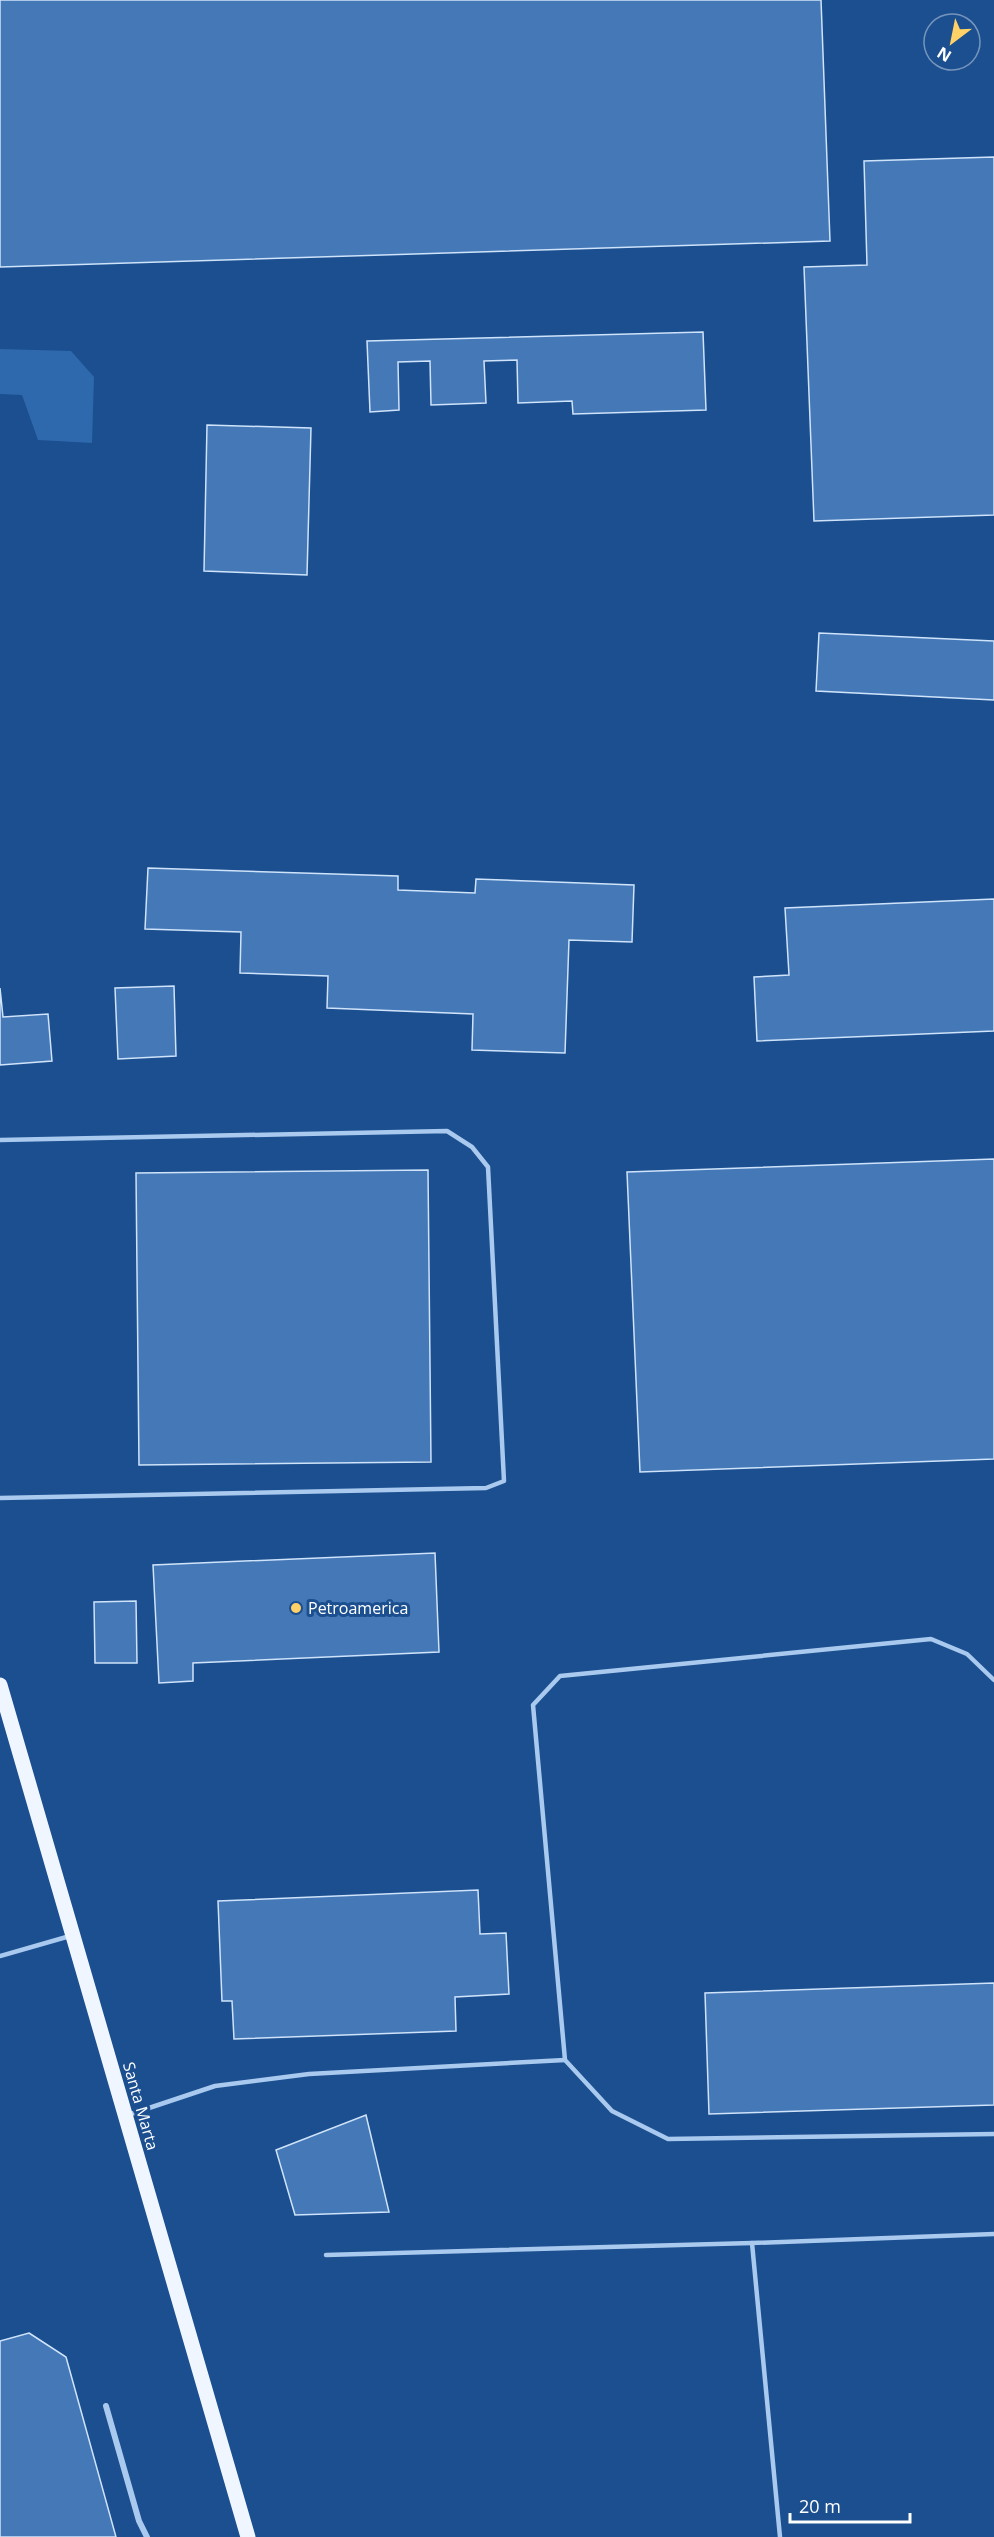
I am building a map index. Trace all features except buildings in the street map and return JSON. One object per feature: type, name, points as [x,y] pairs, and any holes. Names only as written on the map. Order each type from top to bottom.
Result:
[{"type":"main road","name":"Santa Marta","points":[[0,1685],[248,2537]]},
{"type":"street","points":[[106,2406],[140,2521],[147,2537]]},
{"type":"lane","points":[[0,1140],[447,1131],[472,1147],[488,1167],[504,1481],[486,1488],[0,1498]]},
{"type":"lane","points":[[994,1680],[967,1654],[931,1639],[560,1676],[533,1705],[565,2060],[612,2111],[668,2139],[994,2134]]},
{"type":"lane","points":[[0,1956],[73,1935]]},
{"type":"lane","points":[[125,2115],[215,2086],[309,2074],[565,2060]]},
{"type":"lane","points":[[326,2255],[994,2234]]},
{"type":"lane","points":[[752,2243],[780,2537]]},
{"type":"shaded area","points":[[0,349],[71,351],[94,377],[92,443],[38,440],[22,395],[0,394]]},
{"type":"place","name":"Petroamerica","points":[[296,1608]]}]
